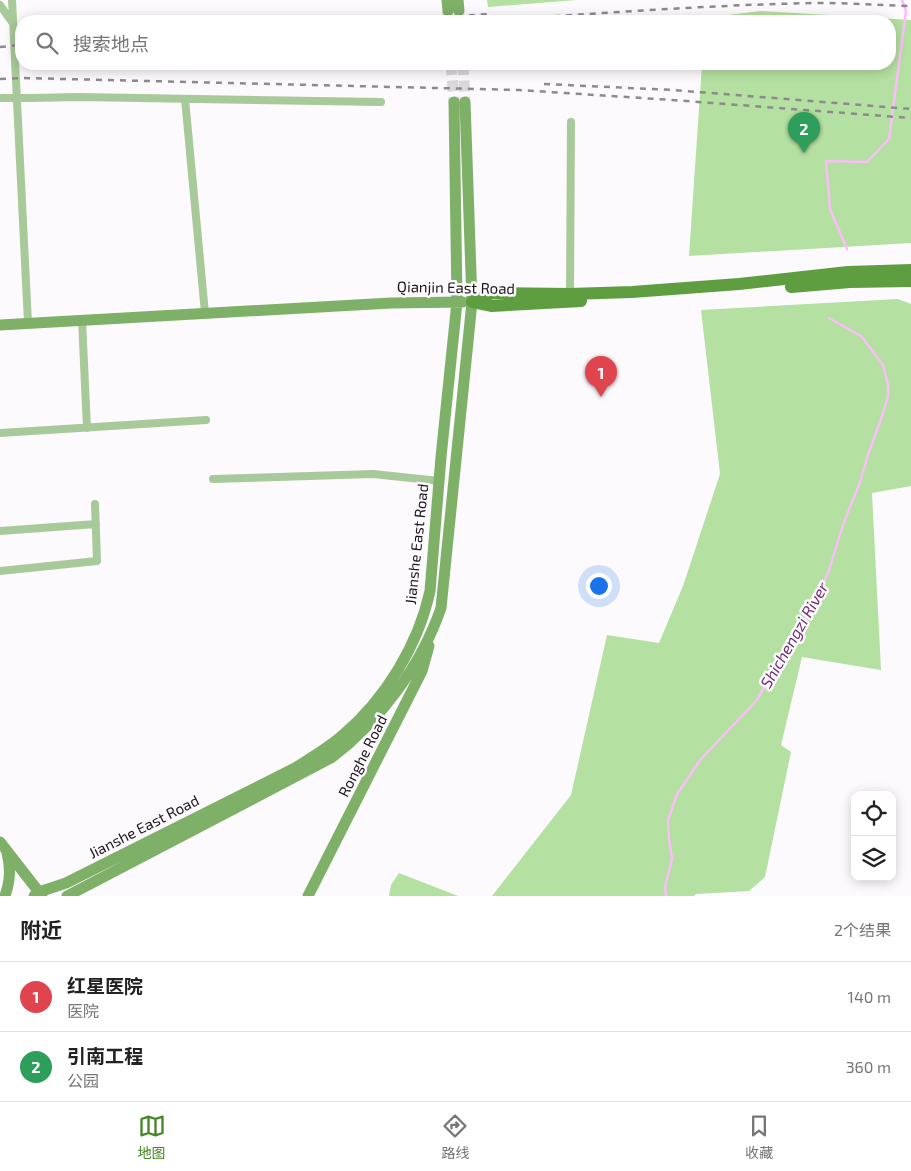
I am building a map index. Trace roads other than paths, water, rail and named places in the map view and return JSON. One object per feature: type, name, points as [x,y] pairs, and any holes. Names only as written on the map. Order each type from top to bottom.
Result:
[{"type":"main road","name":"Jianshe East Road","points":[[38,895],[66,883],[295,768],[336,741],[362,716],[380,695],[399,667],[416,634],[430,591],[457,302],[459,102],[472,302],[441,608],[435,625],[415,663],[374,720],[351,743],[331,758],[67,896]]},
{"type":"main road","points":[[472,302],[492,293],[570,294],[632,292],[740,284],[848,272],[911,270]]},
{"type":"main road","name":"Qianjin East Road","points":[[0,325],[390,303],[472,302],[492,306],[647,298],[850,282],[911,281]]},
{"type":"main road","name":"Ronghe Road","points":[[308,896],[422,671],[435,625]]},
{"type":"main road","points":[[2,845],[38,895]]},
{"type":"main road","points":[[2,845],[10,867],[9,885],[5,896]]},
{"type":"street","points":[[12,0],[28,323]]},
{"type":"street","points":[[0,5],[12,23]]},
{"type":"street","points":[[0,98],[185,98],[381,102]]},
{"type":"street","points":[[185,98],[205,313]]},
{"type":"street","points":[[570,294],[571,122]]},
{"type":"street","points":[[82,320],[87,428]]},
{"type":"street","points":[[0,433],[206,420]]},
{"type":"street","points":[[213,479],[373,474],[439,481]]},
{"type":"street","points":[[0,571],[97,561],[95,504]]},
{"type":"street","points":[[0,531],[96,524]]},
{"type":"waterway","name":"Shichengzi River","points":[[847,249],[830,209],[826,161],[867,162],[889,139],[906,11],[902,0]]},
{"type":"waterway","name":"Shichengzi River","points":[[666,896],[665,887],[672,859],[668,820],[677,794],[701,759],[756,701],[813,607],[828,573],[888,396],[888,385],[883,365],[861,336],[829,318]]},
{"type":"tunnel","points":[[451,70],[454,102]]},
{"type":"tunnel","points":[[463,70],[465,102]]},
{"type":"railway","points":[[573,15],[774,4],[828,3],[911,6]]},
{"type":"railway","points":[[475,15],[490,14]]},
{"type":"railway","points":[[0,47],[15,46]]},
{"type":"railway","points":[[0,79],[519,90],[911,118]]},
{"type":"railway","points":[[544,84],[673,90],[911,109]]},
{"type":"place","name":"引南工程","points":[[804,153]]},
{"type":"place","name":"红星医院","points":[[601,397]]}]
